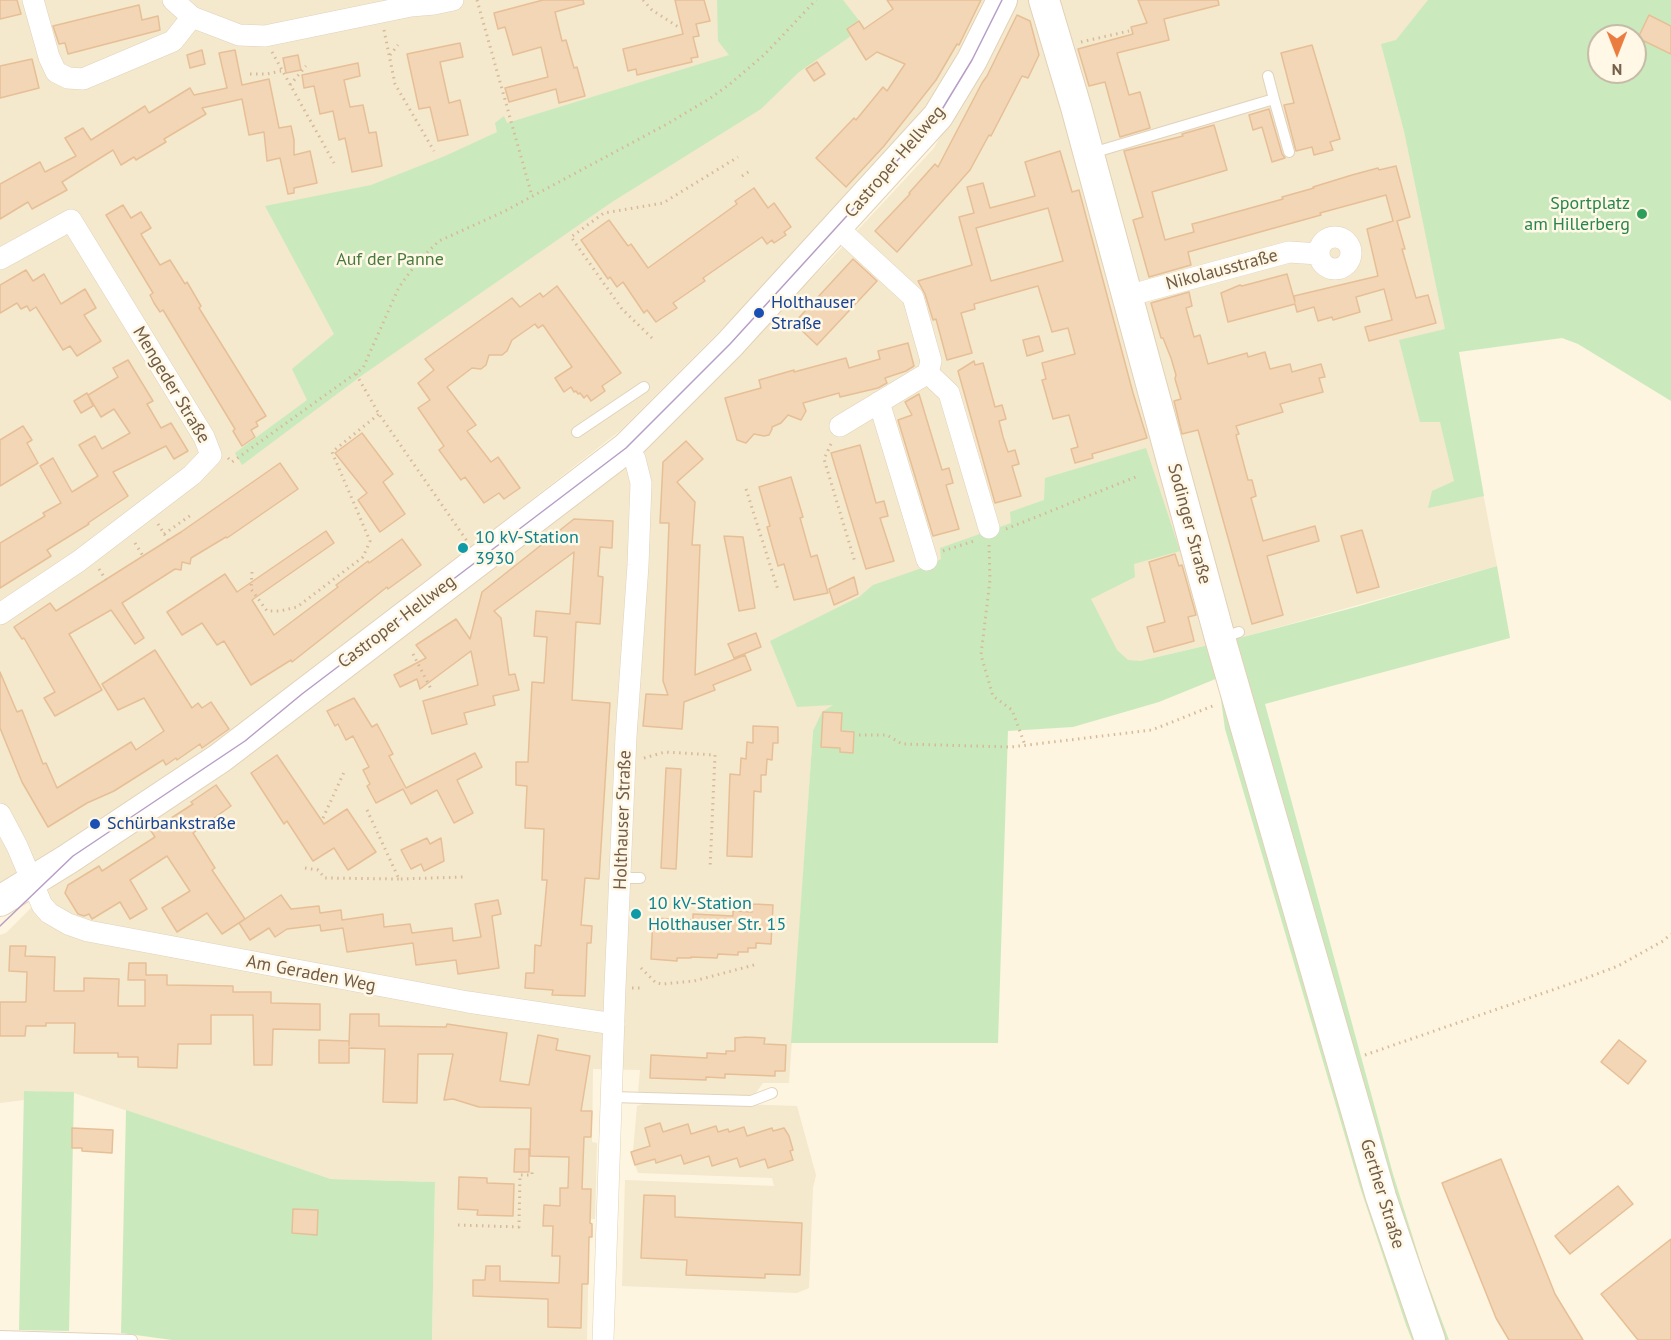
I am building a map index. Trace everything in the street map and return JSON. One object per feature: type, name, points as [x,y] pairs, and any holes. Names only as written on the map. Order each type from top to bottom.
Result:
[{"type":"street","points":[[33,0],[49,57],[56,72],[68,78],[83,79],[173,41],[192,17]]},
{"type":"street","points":[[173,0],[192,17],[240,35],[265,36],[381,13],[410,3],[440,1]]},
{"type":"street","name":"Castroper Hellweg","points":[[0,901],[237,747],[626,448],[699,377],[838,228],[938,116],[977,51],[1002,0]]},
{"type":"street","name":"Sodinger Straße","points":[[1044,0],[1127,296],[1230,635],[1238,699],[1341,1054]]},
{"type":"street","name":"Mengeder Straße","points":[[0,259],[71,220],[204,437],[211,455],[192,475],[79,561],[0,614]]},
{"type":"street","name":"Castroper Hellweg","points":[[838,228],[913,297],[931,361],[928,373]]},
{"type":"street","name":"Nikolausstraße","points":[[1127,296],[1289,252],[1319,254]]},
{"type":"street","points":[[840,426],[928,373],[949,393],[988,532]]},
{"type":"street","points":[[879,402],[927,560]]},
{"type":"street","name":"Holthauser Straße","points":[[603,1340],[614,1024],[630,878],[625,764],[641,483],[634,459],[626,448]]},
{"type":"street","points":[[0,814],[33,881]]},
{"type":"street","name":"Am Geraden Weg","points":[[33,881],[42,905],[49,913],[88,932],[468,1002],[614,1024]]},
{"type":"street","name":"Gerther Straße","points":[[1341,1054],[1381,1197],[1430,1340]]},
{"type":"lane","points":[[1268,76],[1289,152]]},
{"type":"lane","points":[[1088,154],[1274,99]]},
{"type":"lane","points":[[577,432],[644,387]]},
{"type":"lane","points":[[612,1097],[751,1101],[772,1093]]},
{"type":"lane","points":[[0,1336],[132,1340]]},
{"type":"path","points":[[477,0],[532,196]]},
{"type":"path","points":[[644,0],[652,10],[680,28]]},
{"type":"path","points":[[204,437],[232,462],[356,374],[363,368],[399,286],[419,260],[439,241],[532,196],[667,124],[723,89],[765,54],[816,0]]},
{"type":"path","points":[[381,13],[395,84],[434,151]]},
{"type":"path","points":[[1058,48],[1129,31]]},
{"type":"path","points":[[265,36],[334,163]]},
{"type":"path","points":[[390,55],[398,45]]},
{"type":"path","points":[[290,85],[306,66]]},
{"type":"path","points":[[250,74],[282,71]]},
{"type":"path","points":[[652,338],[622,309],[571,237],[604,213],[663,203],[738,157]]},
{"type":"path","points":[[742,176],[750,171]]},
{"type":"path","points":[[356,374],[379,414],[480,560]]},
{"type":"path","points":[[252,572],[251,589],[267,611],[280,611],[297,606],[363,557],[370,541],[332,452],[379,414]]},
{"type":"path","points":[[840,426],[824,459],[855,562]]},
{"type":"path","points":[[927,560],[988,532],[1138,476]]},
{"type":"path","points":[[746,489],[778,590]]},
{"type":"path","points":[[164,534],[191,515]]},
{"type":"path","points":[[155,520],[168,540]]},
{"type":"path","points":[[988,532],[990,580],[981,655],[993,696],[1012,710],[1025,745]]},
{"type":"path","points":[[131,539],[143,556]]},
{"type":"path","points":[[96,564],[106,580]]},
{"type":"path","points":[[412,654],[431,689]]},
{"type":"path","points":[[859,735],[887,735],[902,744],[1011,747],[1152,730],[1202,709],[1238,699]]},
{"type":"path","points":[[625,764],[664,752],[715,756],[710,869]]},
{"type":"path","points":[[323,818],[345,770]]},
{"type":"path","points":[[367,810],[399,879]]},
{"type":"path","points":[[305,868],[318,870],[325,878],[464,877]]},
{"type":"path","points":[[1341,1054],[1581,980],[1625,962],[1663,941],[1671,934]]},
{"type":"path","points":[[641,968],[656,983],[663,984],[694,981],[754,965]]},
{"type":"path","points":[[458,1225],[519,1227],[520,1175],[532,1176],[532,1168]]},
{"type":"shaded area","points":[[0,0],[992,0],[918,118],[812,239],[621,430],[203,755],[0,888]]},
{"type":"shaded area","points":[[1015,0],[1671,0],[1647,24],[1587,24],[1587,37],[1396,40],[1497,566],[1247,636],[813,731],[789,1083],[763,1083],[752,1098],[638,1093],[640,1070],[593,1069],[592,1142],[597,1143],[595,1219],[590,1219],[592,1237],[589,1237],[587,1340],[432,1340],[435,1182],[331,1179],[74,1093],[24,1091],[24,1100],[0,1103],[0,935],[6,933],[53,886],[253,747],[509,557],[640,448],[829,261],[934,148]]},
{"type":"shaded area","points":[[650,1101],[797,1106],[816,1175],[813,1188],[809,1288],[797,1293],[622,1286],[625,1180],[774,1186],[772,1178],[638,1173],[631,1152],[633,1151],[637,1106]]},
{"type":"green space","name":"Auf der Panne","points":[[717,0],[843,0],[864,27],[799,72],[761,109],[612,202],[361,376],[242,465],[235,453],[307,400],[292,369],[334,334],[265,206],[371,185],[445,156],[497,132],[495,123],[504,116],[507,123],[729,55],[718,41]]},
{"type":"green space","points":[[1428,0],[1671,0],[1671,401],[1578,344],[1562,338],[1459,352],[1484,496],[1428,508],[1432,491],[1454,481],[1440,422],[1420,422],[1399,340],[1445,329],[1404,131],[1381,44],[1396,40]]},
{"type":"green space","points":[[1146,448],[1180,551],[1134,564],[1135,577],[1091,599],[1117,650],[1128,660],[1140,661],[1247,636],[1497,566],[1510,638],[1265,704],[1393,1174],[1423,1270],[1449,1340],[1412,1340],[1406,1325],[1360,1187],[1225,729],[1218,678],[1159,702],[1073,727],[1008,731],[998,1043],[791,1043],[813,731],[822,712],[833,705],[797,707],[770,641],[859,597],[873,585],[941,559],[940,548],[1011,523],[1010,512],[1044,500],[1045,478]]},
{"type":"green space","points":[[24,1091],[74,1092],[69,1331],[19,1330]]},
{"type":"green space","points":[[126,1110],[331,1179],[435,1182],[432,1340],[172,1340],[121,1333]]},
{"type":"building","points":[[0,0],[17,0],[21,14],[0,19]]},
{"type":"building","points":[[543,0],[583,0],[584,4],[555,12],[562,41],[566,40],[585,96],[559,103],[556,89],[509,102],[505,88],[548,77],[541,47],[513,55],[505,27],[498,29],[494,13]]},
{"type":"building","points":[[675,0],[704,0],[710,21],[696,24],[699,36],[693,37],[698,57],[691,58],[692,62],[637,75],[636,69],[628,71],[623,49],[683,34]]},
{"type":"building","points":[[887,0],[981,0],[959,45],[957,44],[936,80],[884,146],[846,187],[816,158],[854,118],[856,120],[883,87],[887,91],[905,64],[877,52],[866,60],[847,29],[859,21],[864,29],[893,9]]},
{"type":"building","points":[[1138,0],[1218,0],[1219,5],[1164,19],[1169,40],[1117,53],[1129,95],[1140,92],[1150,128],[1120,137],[1105,82],[1089,86],[1078,49],[1133,34],[1131,27],[1147,23]]},
{"type":"building","points":[[139,5],[142,20],[158,16],[160,30],[68,54],[65,43],[59,44],[53,26]]},
{"type":"building","points":[[1017,15],[1030,21],[1039,55],[1028,78],[1022,76],[991,136],[989,135],[970,170],[897,252],[875,231],[935,164],[938,167]]},
{"type":"building","points":[[1649,15],[1671,26],[1671,54],[1647,42],[1647,24],[1645,24]]},
{"type":"building","points":[[460,43],[463,57],[440,62],[449,103],[460,100],[468,135],[438,141],[430,107],[419,109],[407,54]]},
{"type":"building","points":[[1312,45],[1340,139],[1330,142],[1333,150],[1314,155],[1312,147],[1296,151],[1284,105],[1294,103],[1281,53]]},
{"type":"building","points":[[202,50],[205,64],[190,68],[187,55]]},
{"type":"building","points":[[235,50],[242,85],[269,79],[279,128],[291,126],[294,155],[310,151],[317,183],[294,188],[294,193],[288,194],[280,158],[267,161],[264,132],[249,135],[242,99],[202,108],[206,114],[164,139],[166,142],[136,160],[134,157],[121,165],[113,150],[62,182],[67,190],[32,209],[28,202],[0,219],[0,184],[40,162],[45,172],[76,156],[65,138],[83,128],[91,140],[145,106],[149,113],[190,88],[194,95],[227,88],[219,53]]},
{"type":"building","points":[[298,55],[301,70],[286,73],[283,58]]},
{"type":"building","points":[[32,59],[39,88],[0,98],[0,66]]},
{"type":"building","points":[[817,62],[825,74],[814,81],[806,69]]},
{"type":"building","points":[[358,63],[360,76],[344,80],[350,107],[363,105],[369,133],[376,132],[382,166],[352,172],[345,138],[339,140],[333,111],[320,114],[314,86],[304,88],[302,75]]},
{"type":"building","points":[[1269,109],[1285,158],[1272,162],[1262,127],[1253,130],[1249,115]]},
{"type":"building","points":[[1214,125],[1227,170],[1152,192],[1165,240],[1194,232],[1192,224],[1283,199],[1282,197],[1352,175],[1396,166],[1410,217],[1397,221],[1405,249],[1402,249],[1416,298],[1428,295],[1436,323],[1369,341],[1365,327],[1392,320],[1384,289],[1356,297],[1360,312],[1333,320],[1332,317],[1318,321],[1314,307],[1297,312],[1295,304],[1228,322],[1221,293],[1240,285],[1287,274],[1295,302],[1294,296],[1378,276],[1367,229],[1393,221],[1386,195],[1188,252],[1191,265],[1149,277],[1133,220],[1143,217],[1124,151],[1183,136],[1182,134]]},
{"type":"building","points":[[1060,151],[1072,192],[1079,190],[1147,438],[1092,454],[1093,458],[1075,463],[1071,449],[1078,447],[1069,415],[1053,419],[1042,380],[1046,379],[1042,363],[1075,354],[1068,328],[1052,332],[1038,286],[974,304],[975,309],[961,313],[972,353],[947,360],[936,319],[933,320],[925,294],[918,281],[972,265],[959,217],[974,213],[967,187],[983,183],[990,208],[1035,196],[1025,162]],"holes":[[[1048,208],[1063,261],[991,281],[976,228]]]},
{"type":"building","points":[[754,188],[768,208],[774,203],[791,227],[784,232],[786,235],[774,243],[772,240],[767,244],[762,237],[703,278],[705,281],[673,303],[677,308],[656,322],[647,310],[644,313],[623,282],[617,287],[610,277],[608,279],[581,240],[609,220],[628,246],[631,244],[648,268],[737,204],[735,201]]},
{"type":"building","points":[[123,205],[131,218],[141,212],[151,228],[141,234],[142,236],[160,265],[170,260],[185,284],[187,282],[201,306],[199,308],[266,416],[256,422],[258,426],[251,430],[255,437],[242,446],[233,431],[235,429],[163,310],[160,312],[154,303],[150,295],[153,293],[106,215]]},
{"type":"building","points":[[853,259],[877,281],[817,345],[794,323]]},
{"type":"building","points":[[26,270],[33,281],[44,274],[61,304],[85,289],[96,308],[84,315],[101,341],[77,356],[70,346],[63,350],[36,307],[30,311],[27,306],[21,309],[17,303],[0,313],[0,285]]},
{"type":"building","points":[[557,286],[621,373],[602,386],[605,391],[591,401],[587,395],[584,398],[580,393],[574,392],[571,387],[564,392],[555,378],[572,367],[543,325],[538,328],[535,324],[512,340],[507,351],[502,355],[489,355],[486,365],[481,369],[472,368],[447,387],[476,425],[467,431],[491,462],[498,457],[520,488],[504,499],[499,493],[484,503],[465,477],[461,480],[439,450],[444,446],[418,408],[430,400],[418,383],[434,370],[425,359],[512,298],[520,307],[540,293],[543,297]]},
{"type":"building","points":[[1189,292],[1192,306],[1186,308],[1194,337],[1200,335],[1208,364],[1247,353],[1248,357],[1265,352],[1270,369],[1290,364],[1292,372],[1321,364],[1325,377],[1319,378],[1323,392],[1280,404],[1283,412],[1236,426],[1239,434],[1236,435],[1248,480],[1252,480],[1256,496],[1251,498],[1263,541],[1315,526],[1319,541],[1267,556],[1283,615],[1252,624],[1198,430],[1182,434],[1174,401],[1181,399],[1176,375],[1163,338],[1161,338],[1151,303]]},
{"type":"building","points":[[1039,336],[1043,351],[1027,356],[1023,340]]},
{"type":"building","points":[[908,343],[914,366],[885,378],[887,383],[878,388],[840,397],[839,393],[803,403],[806,411],[801,420],[788,415],[781,423],[772,427],[769,435],[754,434],[746,443],[737,440],[725,398],[761,388],[759,380],[846,358],[849,368],[880,359],[878,351]]},
{"type":"building","points":[[128,360],[153,401],[147,404],[161,428],[171,423],[188,451],[174,459],[166,446],[113,472],[128,496],[47,550],[51,556],[0,588],[0,543],[45,516],[43,513],[61,503],[40,466],[53,458],[72,492],[98,476],[79,445],[95,436],[102,449],[130,433],[114,409],[101,417],[88,395],[118,377],[113,368]]},
{"type":"building","points":[[974,361],[975,365],[983,363],[995,407],[1002,405],[1006,419],[999,421],[1003,437],[1008,452],[1015,450],[1019,464],[1012,466],[1021,496],[995,503],[958,371]]},
{"type":"building","points":[[87,393],[93,406],[81,413],[74,401]]},
{"type":"building","points":[[919,394],[942,470],[949,468],[953,483],[946,485],[959,529],[933,536],[898,420],[912,415],[905,402]]},
{"type":"building","points":[[23,426],[32,440],[27,443],[38,463],[0,486],[0,440]]},
{"type":"building","points":[[362,433],[393,474],[383,482],[405,514],[380,532],[358,500],[367,493],[335,453]]},
{"type":"building","points":[[686,441],[703,459],[677,482],[695,502],[692,545],[700,545],[695,675],[745,655],[751,670],[713,685],[715,690],[684,702],[682,729],[643,726],[646,694],[668,695],[663,681],[669,523],[660,523],[663,462]]},
{"type":"building","points":[[860,445],[876,503],[884,501],[888,516],[880,518],[894,561],[866,569],[831,453]]},
{"type":"building","points":[[280,463],[298,489],[227,538],[191,558],[190,564],[182,562],[181,570],[175,569],[122,603],[144,638],[135,644],[111,610],[69,634],[102,690],[55,716],[44,698],[55,692],[24,638],[22,639],[14,627],[50,603],[56,611],[181,532]]},
{"type":"building","points":[[791,477],[803,517],[800,518],[811,557],[817,555],[828,593],[794,600],[784,564],[778,566],[759,487]]},
{"type":"building","points":[[574,519],[613,521],[612,548],[600,547],[598,576],[603,577],[600,624],[576,622],[572,700],[610,703],[599,879],[585,878],[581,925],[592,926],[591,943],[587,943],[585,996],[552,995],[553,990],[525,988],[526,973],[534,973],[535,945],[541,946],[547,880],[542,880],[544,829],[525,828],[527,786],[516,785],[516,762],[528,762],[532,682],[544,683],[547,637],[534,636],[536,611],[570,614],[574,552],[494,611],[501,618],[509,675],[515,674],[519,690],[493,696],[495,705],[464,713],[467,724],[432,734],[423,701],[478,685],[471,651],[420,689],[417,679],[400,687],[394,675],[426,658],[416,645],[456,619],[470,639],[482,592]]},
{"type":"building","points":[[1362,530],[1379,587],[1357,593],[1341,536]]},
{"type":"building","points":[[326,531],[334,543],[252,600],[274,635],[338,587],[336,585],[368,561],[369,563],[402,539],[421,565],[388,589],[387,587],[292,662],[291,660],[251,685],[224,641],[217,645],[202,623],[182,635],[167,612],[225,574],[237,592]]},
{"type":"building","points":[[724,536],[743,537],[755,608],[739,611]]},
{"type":"building","points":[[1175,554],[1179,566],[1182,565],[1196,615],[1188,617],[1194,641],[1154,652],[1147,627],[1165,622],[1149,562]]},
{"type":"building","points":[[854,577],[858,594],[834,605],[829,589]]},
{"type":"building","points":[[756,633],[761,647],[734,658],[728,644]]},
{"type":"building","points":[[155,650],[192,708],[198,703],[202,708],[211,702],[229,729],[202,748],[200,744],[177,760],[176,758],[166,765],[163,760],[114,791],[87,803],[48,827],[22,782],[0,728],[0,672],[17,712],[22,710],[43,764],[46,763],[57,788],[131,742],[136,750],[164,731],[144,698],[118,710],[102,684]]},
{"type":"building","points":[[354,698],[372,727],[377,724],[393,754],[389,756],[406,788],[475,753],[482,767],[457,780],[473,813],[454,823],[437,790],[411,804],[403,789],[376,803],[367,786],[370,784],[363,770],[369,767],[353,736],[346,740],[338,724],[335,726],[327,711]]},
{"type":"building","points":[[823,712],[842,713],[841,731],[854,732],[853,753],[840,752],[840,748],[821,747]]},
{"type":"building","points":[[753,726],[778,727],[778,743],[773,743],[772,760],[767,759],[766,775],[761,775],[761,792],[754,791],[752,857],[727,856],[730,774],[740,775],[741,758],[746,759],[747,742],[753,743]]},
{"type":"building","points":[[277,755],[324,824],[347,809],[376,852],[348,870],[334,848],[313,861],[287,821],[284,824],[251,773]]},
{"type":"building","points":[[666,768],[681,769],[676,869],[661,868]]},
{"type":"building","points":[[216,785],[231,806],[193,833],[215,868],[212,870],[245,919],[222,934],[207,913],[177,932],[162,908],[190,891],[167,856],[130,880],[147,909],[130,919],[120,902],[92,919],[89,914],[84,916],[78,914],[65,893],[68,885],[99,866],[102,871],[155,837],[151,831],[193,804],[191,802]]},
{"type":"building","points":[[427,838],[430,844],[441,838],[444,861],[424,871],[421,864],[411,869],[401,850]]},
{"type":"building","points":[[281,895],[291,909],[319,906],[320,913],[341,910],[342,920],[383,914],[384,927],[410,924],[412,933],[452,928],[453,941],[481,937],[475,904],[498,900],[501,914],[492,916],[499,968],[458,974],[456,960],[416,965],[413,943],[347,952],[343,928],[321,931],[320,925],[287,929],[275,937],[269,928],[250,940],[239,923]]},
{"type":"building","points":[[753,904],[773,905],[771,944],[756,943],[756,948],[748,948],[748,952],[738,952],[738,955],[718,954],[717,958],[677,958],[677,961],[651,959],[653,918],[693,920],[693,914],[733,916],[733,911],[752,912]]},
{"type":"building","points":[[10,946],[26,946],[25,956],[55,957],[54,991],[84,991],[84,978],[119,979],[118,1006],[145,1006],[145,980],[128,980],[129,963],[146,963],[146,975],[167,975],[167,985],[233,986],[233,992],[271,992],[271,1003],[320,1004],[320,1030],[273,1029],[272,1065],[254,1065],[253,1015],[211,1015],[211,1044],[178,1044],[177,1068],[138,1067],[138,1057],[118,1057],[118,1053],[74,1053],[75,1023],[26,1026],[25,1036],[0,1036],[0,1002],[26,1002],[27,972],[9,971]]},
{"type":"building","points":[[350,1014],[379,1014],[379,1026],[446,1027],[447,1024],[507,1033],[500,1081],[529,1085],[538,1035],[558,1039],[556,1050],[590,1056],[581,1111],[592,1111],[591,1137],[584,1137],[582,1189],[591,1189],[592,1237],[589,1237],[588,1284],[582,1284],[581,1328],[548,1327],[548,1299],[473,1296],[473,1280],[485,1280],[486,1266],[500,1266],[500,1281],[559,1283],[560,1256],[552,1256],[553,1226],[543,1226],[544,1205],[560,1206],[560,1188],[568,1188],[569,1157],[530,1156],[531,1108],[479,1107],[453,1099],[444,1100],[453,1054],[418,1054],[417,1103],[383,1102],[385,1049],[349,1048],[349,1063],[319,1063],[319,1040],[349,1041],[349,1046]]},
{"type":"building","points":[[735,1038],[765,1038],[764,1044],[786,1045],[785,1071],[775,1071],[775,1076],[725,1074],[725,1078],[706,1077],[706,1080],[650,1078],[651,1055],[707,1058],[707,1053],[726,1054],[726,1051],[735,1051]]},
{"type":"building","points":[[1619,1040],[1646,1061],[1628,1084],[1601,1062]]},
{"type":"building","points":[[660,1123],[663,1132],[688,1124],[691,1134],[716,1126],[718,1132],[728,1129],[729,1132],[744,1127],[747,1136],[772,1128],[773,1131],[784,1128],[793,1150],[790,1151],[793,1160],[768,1168],[765,1159],[740,1167],[737,1158],[712,1166],[709,1156],[684,1164],[681,1155],[656,1163],[655,1159],[635,1165],[631,1152],[650,1146],[645,1128]]},
{"type":"building","points":[[72,1128],[113,1130],[112,1153],[72,1148]]},
{"type":"building","points":[[515,1149],[529,1149],[529,1172],[514,1172]]},
{"type":"building","points":[[1501,1159],[1555,1294],[1583,1340],[1509,1340],[1496,1318],[1442,1183]]},
{"type":"building","points":[[459,1177],[487,1178],[487,1183],[514,1184],[513,1216],[477,1215],[478,1210],[458,1209]]},
{"type":"building","points":[[1618,1186],[1633,1204],[1570,1254],[1555,1236]]},
{"type":"building","points":[[644,1195],[675,1196],[675,1217],[802,1223],[800,1275],[765,1274],[765,1278],[686,1275],[687,1260],[641,1258]]},
{"type":"building","points":[[293,1209],[318,1210],[317,1235],[292,1233]]},
{"type":"building","points":[[1671,1239],[1671,1340],[1638,1340],[1601,1294]]},
{"type":"tram line","points":[[0,926],[73,856],[245,741],[302,694],[626,448],[730,344],[938,116],[972,60],[1002,0]]},
{"type":"place","name":"Sportplatz am Hillerberg","points":[[1642,214]]},
{"type":"place","name":"Holthauser Straße","points":[[759,313]]},
{"type":"place","name":"10 kV-Station 3930","points":[[463,548]]},
{"type":"place","name":"Schürbankstraße","points":[[95,824]]},
{"type":"place","name":"10 kV-Station Holthauser Str. 15","points":[[636,914]]}]
